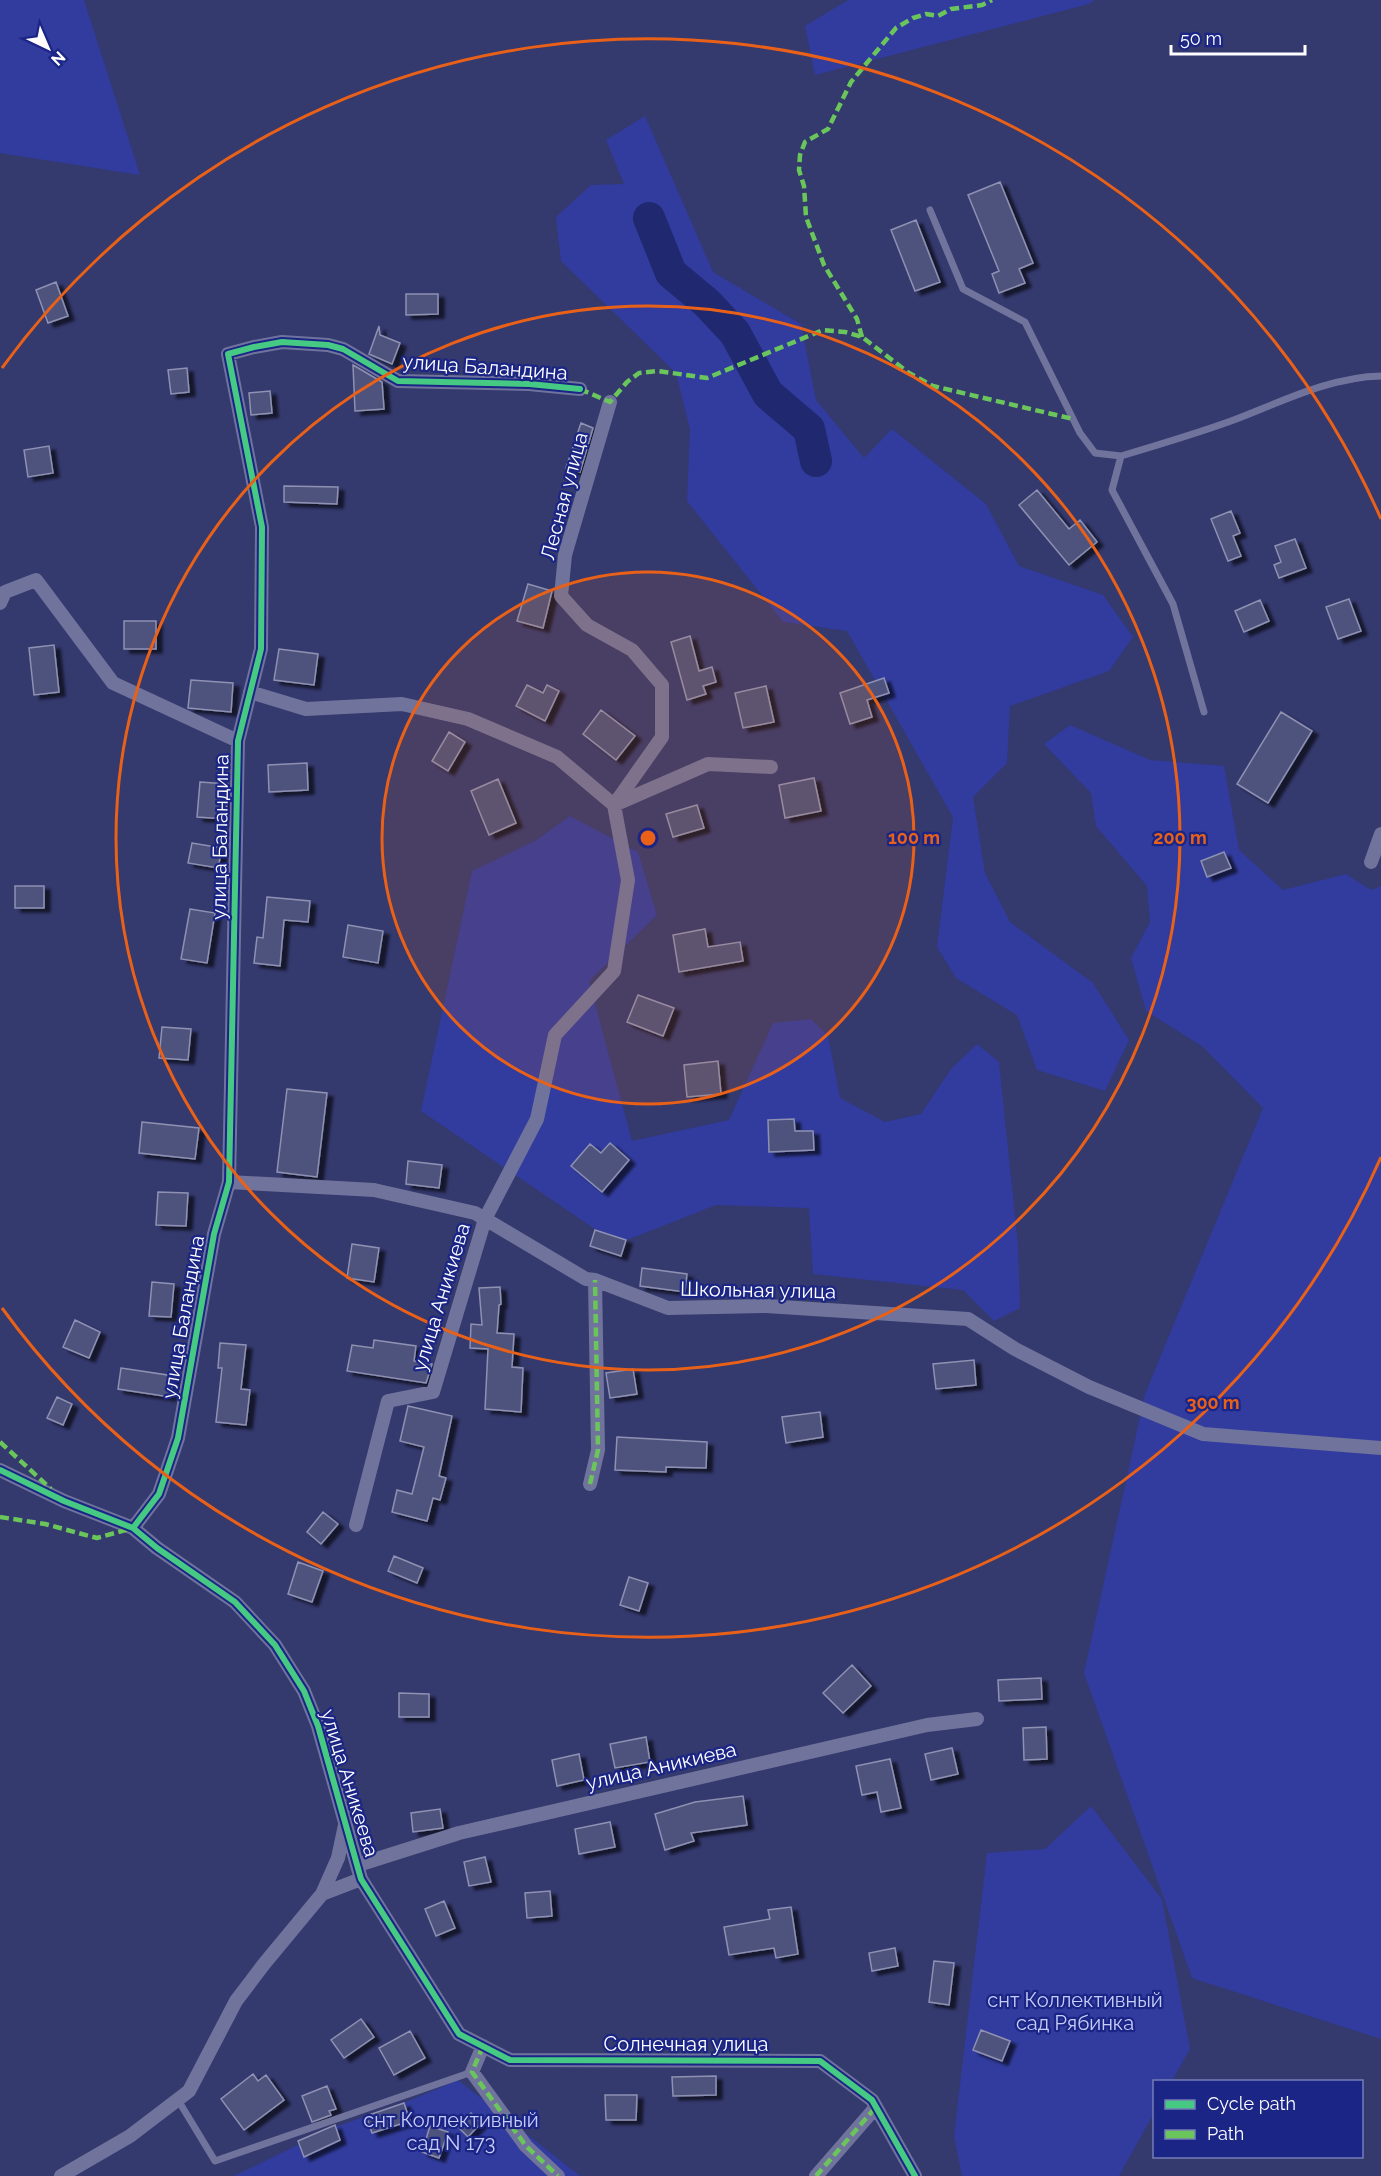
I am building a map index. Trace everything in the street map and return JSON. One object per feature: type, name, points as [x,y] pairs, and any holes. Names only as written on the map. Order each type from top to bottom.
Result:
[{"type":"street","name":"улица Баландина","points":[[133,1528],[159,1494],[178,1438],[214,1234],[229,1182],[238,741],[261,649],[262,526],[228,354],[282,342],[328,345],[343,349],[398,381],[529,384],[580,389]]},
{"type":"street","name":"Лесная улица","points":[[610,402],[565,555],[561,596],[587,625],[632,650],[662,685],[662,737],[614,805]]},
{"type":"street","points":[[0,603],[4,592],[36,580],[113,683],[238,741]]},
{"type":"street","points":[[250,692],[306,709],[402,704],[468,719],[557,757],[614,805],[628,880],[614,972],[555,1035],[537,1119],[485,1218]]},
{"type":"street","points":[[614,805],[708,764],[771,767]]},
{"type":"street","points":[[1371,862],[1381,834]]},
{"type":"street","name":"Школьная улица","points":[[229,1182],[374,1190],[475,1213],[586,1279],[595,1280],[668,1308],[766,1306],[968,1319],[1015,1349],[1089,1387],[1203,1434],[1381,1448]]},
{"type":"street","name":"улица Аникиева","points":[[356,1525],[388,1401],[433,1392],[485,1218]]},
{"type":"street","points":[[590,1484],[598,1450],[595,1280]]},
{"type":"street","name":"улица Аникеева","points":[[0,1470],[63,1500],[133,1528],[157,1548],[235,1602],[275,1645],[304,1691],[318,1726],[359,1872],[459,2034],[483,2046]]},
{"type":"street","name":"улица Аникиева","points":[[322,1894],[359,1872],[459,1833],[927,1725],[977,1719]]},
{"type":"street","points":[[61,2176],[130,2136],[189,2091],[237,2001],[322,1894],[338,1858],[345,1824]]},
{"type":"street","points":[[483,2046],[472,2072],[526,2146],[558,2176]]},
{"type":"street","name":"Солнечная улица","points":[[483,2046],[510,2060],[820,2061],[873,2100],[915,2176]]},
{"type":"street","points":[[816,2176],[876,2107]]},
{"type":"lane","points":[[930,210],[963,289],[1025,322],[1080,434],[1095,453],[1121,456],[1227,422],[1318,388],[1370,376],[1381,376]]},
{"type":"lane","points":[[1121,456],[1112,490],[1173,604],[1204,712]]},
{"type":"lane","points":[[178,2100],[215,2161],[472,2072]]},
{"type":"green space","points":[[0,0],[84,0],[140,175],[0,153]]},
{"type":"green space","points":[[848,0],[1094,0],[1089,4],[815,75],[805,26]]},
{"type":"green space","points":[[645,116],[713,272],[801,324],[816,400],[864,458],[892,429],[986,504],[1019,566],[1103,595],[1133,637],[1109,671],[1010,706],[1007,763],[973,797],[985,873],[1010,922],[1093,983],[1129,1040],[1105,1091],[1037,1070],[1017,1015],[956,978],[937,947],[953,817],[847,631],[783,622],[687,501],[690,429],[676,373],[561,261],[556,217],[591,185],[624,184],[606,140]]},
{"type":"green space","points":[[1070,725],[1150,760],[1224,766],[1239,850],[1283,890],[1346,874],[1371,890],[1381,886],[1381,2039],[1192,1978],[1084,1673],[1145,1394],[1263,1108],[1203,1047],[1146,1011],[1131,958],[1150,922],[1147,886],[1096,826],[1091,793],[1044,744]]},
{"type":"green space","points":[[570,816],[638,852],[657,915],[589,981],[632,1141],[729,1120],[773,1023],[811,1019],[828,1036],[840,1098],[885,1122],[921,1114],[951,1069],[977,1044],[999,1062],[1018,1245],[1020,1308],[994,1321],[963,1290],[813,1274],[809,1208],[716,1205],[617,1244],[421,1111],[472,871],[535,841]]},
{"type":"green space","name":"снт Коллективный сад Рябинка","points":[[1091,1806],[1162,1899],[1190,2049],[1173,2080],[1153,2080],[1153,2115],[1119,2176],[962,2176],[954,2136],[987,1853],[1045,1849]]},
{"type":"green space","name":"снт Коллективный сад N 173","points":[[458,2080],[580,2176],[234,2176],[335,2127],[404,2103]]},
{"type":"building","points":[[1000,182],[1033,263],[1019,269],[1025,283],[999,293],[992,274],[999,271],[968,195]]},
{"type":"building","points":[[916,220],[940,282],[915,291],[891,230]]},
{"type":"building","points":[[56,282],[68,316],[48,323],[36,290]]},
{"type":"building","points":[[406,294],[438,294],[438,314],[406,315]]},
{"type":"building","points":[[379,326],[380,335],[400,343],[392,364],[369,354]]},
{"type":"building","points":[[353,365],[382,382],[384,409],[355,411]]},
{"type":"building","points":[[187,368],[189,392],[171,394],[168,370]]},
{"type":"building","points":[[270,391],[272,413],[251,415],[249,393]]},
{"type":"building","points":[[581,423],[593,428],[580,472],[566,468]]},
{"type":"building","points":[[49,446],[53,473],[28,477],[24,450]]},
{"type":"building","points":[[284,486],[338,487],[337,504],[284,502]]},
{"type":"building","points":[[1037,490],[1069,529],[1080,520],[1097,542],[1069,565],[1019,505]]},
{"type":"building","points":[[1231,511],[1240,533],[1233,536],[1241,556],[1228,561],[1211,519]]},
{"type":"building","points":[[1295,539],[1306,568],[1279,578],[1274,565],[1281,562],[1275,546]]},
{"type":"building","points":[[528,584],[552,591],[543,628],[517,621]]},
{"type":"building","points":[[1349,599],[1361,631],[1338,639],[1326,607]]},
{"type":"building","points":[[1260,600],[1269,621],[1244,632],[1235,611]]},
{"type":"building","points":[[124,621],[156,621],[156,649],[124,649]]},
{"type":"building","points":[[690,636],[699,671],[712,667],[716,682],[703,686],[706,694],[687,700],[671,642]]},
{"type":"building","points":[[54,645],[59,692],[34,695],[29,648]]},
{"type":"building","points":[[279,649],[318,654],[314,685],[274,680]]},
{"type":"building","points":[[884,678],[889,693],[867,700],[872,717],[850,724],[840,693]]},
{"type":"building","points":[[191,680],[233,683],[231,712],[188,708]]},
{"type":"building","points":[[527,685],[543,693],[547,685],[559,691],[545,721],[516,706]]},
{"type":"building","points":[[766,686],[774,722],[743,728],[735,693]]},
{"type":"building","points":[[601,710],[635,736],[616,760],[583,734]]},
{"type":"building","points":[[1281,712],[1312,731],[1268,803],[1237,784]]},
{"type":"building","points":[[449,732],[465,742],[448,771],[432,761]]},
{"type":"building","points":[[307,763],[308,790],[269,792],[268,765]]},
{"type":"building","points":[[814,778],[821,811],[785,818],[779,785]]},
{"type":"building","points":[[498,779],[516,823],[489,835],[471,791]]},
{"type":"building","points":[[200,782],[228,784],[226,819],[197,817]]},
{"type":"building","points":[[697,805],[704,828],[673,837],[666,814]]},
{"type":"building","points":[[192,843],[222,848],[218,868],[188,863]]},
{"type":"building","points":[[1224,852],[1231,868],[1207,877],[1201,861]]},
{"type":"building","points":[[15,886],[44,886],[44,908],[15,908]]},
{"type":"building","points":[[267,897],[310,901],[308,922],[284,920],[280,966],[254,963],[257,937],[263,938]]},
{"type":"building","points":[[190,909],[215,913],[207,963],[181,959]]},
{"type":"building","points":[[348,925],[383,931],[378,963],[343,957]]},
{"type":"building","points":[[705,929],[708,947],[740,942],[743,961],[679,972],[673,935]]},
{"type":"building","points":[[638,995],[674,1008],[663,1036],[627,1022]]},
{"type":"building","points":[[162,1027],[191,1029],[188,1060],[159,1058]]},
{"type":"building","points":[[718,1061],[721,1094],[687,1097],[684,1065]]},
{"type":"building","points":[[287,1089],[327,1093],[317,1177],[277,1172]]},
{"type":"building","points":[[794,1119],[795,1131],[813,1131],[814,1150],[769,1152],[768,1120]]},
{"type":"building","points":[[142,1122],[199,1128],[195,1159],[139,1153]]},
{"type":"building","points":[[610,1143],[629,1160],[602,1192],[571,1166],[590,1144],[601,1153]]},
{"type":"building","points":[[408,1161],[442,1165],[439,1188],[406,1184]]},
{"type":"building","points":[[158,1192],[188,1193],[186,1226],[156,1225]]},
{"type":"building","points":[[595,1230],[626,1240],[621,1256],[590,1246]]},
{"type":"building","points":[[352,1244],[379,1248],[374,1282],[347,1278]]},
{"type":"building","points":[[642,1268],[687,1274],[685,1292],[640,1286]]},
{"type":"building","points":[[152,1282],[174,1284],[171,1317],[149,1316]]},
{"type":"building","points":[[500,1287],[501,1304],[499,1305],[497,1333],[514,1334],[512,1367],[523,1368],[521,1412],[485,1409],[488,1349],[470,1348],[471,1324],[482,1325],[479,1288]]},
{"type":"building","points":[[75,1320],[100,1332],[89,1358],[63,1347]]},
{"type":"building","points":[[374,1340],[416,1346],[414,1361],[432,1364],[426,1383],[347,1371],[352,1345],[373,1348]]},
{"type":"building","points":[[220,1343],[246,1345],[241,1389],[250,1390],[246,1425],[216,1422],[222,1368],[218,1368]]},
{"type":"building","points":[[974,1360],[976,1385],[936,1389],[933,1364]]},
{"type":"building","points":[[121,1368],[174,1376],[170,1397],[118,1389]]},
{"type":"building","points":[[633,1369],[637,1394],[610,1398],[606,1373]]},
{"type":"building","points":[[57,1397],[72,1404],[63,1425],[47,1418]]},
{"type":"building","points":[[408,1406],[452,1416],[439,1476],[446,1478],[440,1500],[433,1498],[427,1521],[392,1512],[397,1490],[412,1494],[424,1447],[400,1441]]},
{"type":"building","points":[[820,1412],[823,1437],[786,1443],[782,1417]]},
{"type":"building","points":[[617,1437],[707,1442],[706,1468],[666,1467],[666,1472],[615,1470]]},
{"type":"building","points":[[323,1512],[338,1524],[321,1544],[307,1532]]},
{"type":"building","points":[[394,1556],[423,1568],[417,1583],[388,1571]]},
{"type":"building","points":[[298,1562],[323,1571],[312,1602],[288,1594]]},
{"type":"building","points":[[629,1577],[648,1583],[639,1611],[620,1605]]},
{"type":"building","points":[[852,1665],[871,1686],[843,1713],[823,1693]]},
{"type":"building","points":[[1041,1678],[1042,1699],[999,1701],[998,1680]]},
{"type":"building","points":[[399,1693],[429,1694],[429,1717],[399,1717]]},
{"type":"building","points":[[1046,1727],[1047,1759],[1024,1760],[1023,1728]]},
{"type":"building","points":[[646,1737],[650,1762],[615,1768],[610,1744]]},
{"type":"building","points":[[952,1748],[958,1774],[931,1780],[925,1754]]},
{"type":"building","points":[[579,1754],[584,1780],[557,1786],[552,1760]]},
{"type":"building","points":[[890,1759],[901,1808],[881,1812],[877,1792],[862,1795],[856,1766]]},
{"type":"building","points":[[743,1796],[747,1825],[691,1833],[694,1841],[665,1850],[655,1814],[695,1802]]},
{"type":"building","points":[[440,1809],[443,1828],[413,1832],[411,1813]]},
{"type":"building","points":[[610,1822],[615,1847],[579,1854],[575,1829]]},
{"type":"building","points":[[485,1857],[491,1882],[469,1886],[464,1862]]},
{"type":"building","points":[[550,1891],[552,1916],[527,1918],[525,1893]]},
{"type":"building","points":[[444,1901],[455,1928],[436,1936],[425,1909]]},
{"type":"building","points":[[791,1907],[798,1954],[776,1958],[774,1948],[729,1955],[724,1927],[770,1919],[768,1910]]},
{"type":"building","points":[[895,1948],[898,1966],[872,1971],[869,1953]]},
{"type":"building","points":[[934,1961],[954,1963],[949,2005],[929,2002]]},
{"type":"building","points":[[361,2019],[374,2037],[344,2058],[331,2040]]},
{"type":"building","points":[[981,2030],[1010,2041],[1002,2061],[973,2050]]},
{"type":"building","points":[[410,2031],[425,2058],[394,2075],[379,2048]]},
{"type":"building","points":[[253,2074],[258,2081],[266,2075],[284,2100],[244,2130],[221,2099]]},
{"type":"building","points":[[716,2076],[716,2095],[673,2096],[672,2077]]},
{"type":"building","points":[[327,2086],[336,2109],[329,2111],[331,2115],[312,2122],[302,2096]]},
{"type":"building","points":[[605,2095],[637,2095],[636,2120],[606,2120]]},
{"type":"building","points":[[404,2103],[410,2121],[372,2133],[366,2116]]},
{"type":"building","points":[[471,2113],[481,2123],[468,2137],[458,2127]]},
{"type":"building","points":[[335,2125],[340,2140],[304,2157],[298,2141]]},
{"type":"building","points":[[430,2126],[448,2132],[439,2158],[422,2152]]},
{"type":"waterway","points":[[649,218],[671,273],[707,303],[735,333],[768,394],[809,429],[816,461]]},
{"type":"marked path","points":[[862,337],[857,319],[824,265],[806,217],[804,186],[799,170],[800,155],[805,142],[828,129],[851,82],[896,28],[913,18],[926,14],[938,16],[951,9],[982,5],[992,0]]},
{"type":"marked path","points":[[580,389],[610,402],[627,382],[639,373],[658,371],[707,378],[823,330],[845,332],[862,337],[909,373],[933,386],[1073,419]]},
{"type":"marked path","points":[[590,1484],[598,1450],[595,1280]]},
{"type":"marked path","points":[[0,1442],[51,1489]]},
{"type":"marked path","points":[[0,1517],[45,1524],[97,1538],[133,1528]]},
{"type":"marked path","points":[[483,2046],[472,2072],[526,2146],[558,2176]]},
{"type":"marked path","points":[[816,2176],[876,2107]]},
{"type":"cycle path","points":[[133,1528],[159,1494],[178,1438],[214,1234],[229,1182],[238,741],[261,649],[262,527],[228,354],[282,342],[328,345],[343,349],[398,381],[529,384],[580,389]]},
{"type":"cycle path","points":[[0,1470],[64,1501],[133,1528],[157,1548],[235,1602],[275,1645],[304,1691],[318,1726],[361,1879],[459,2034],[510,2060],[820,2061],[872,2100],[915,2176]]}]
